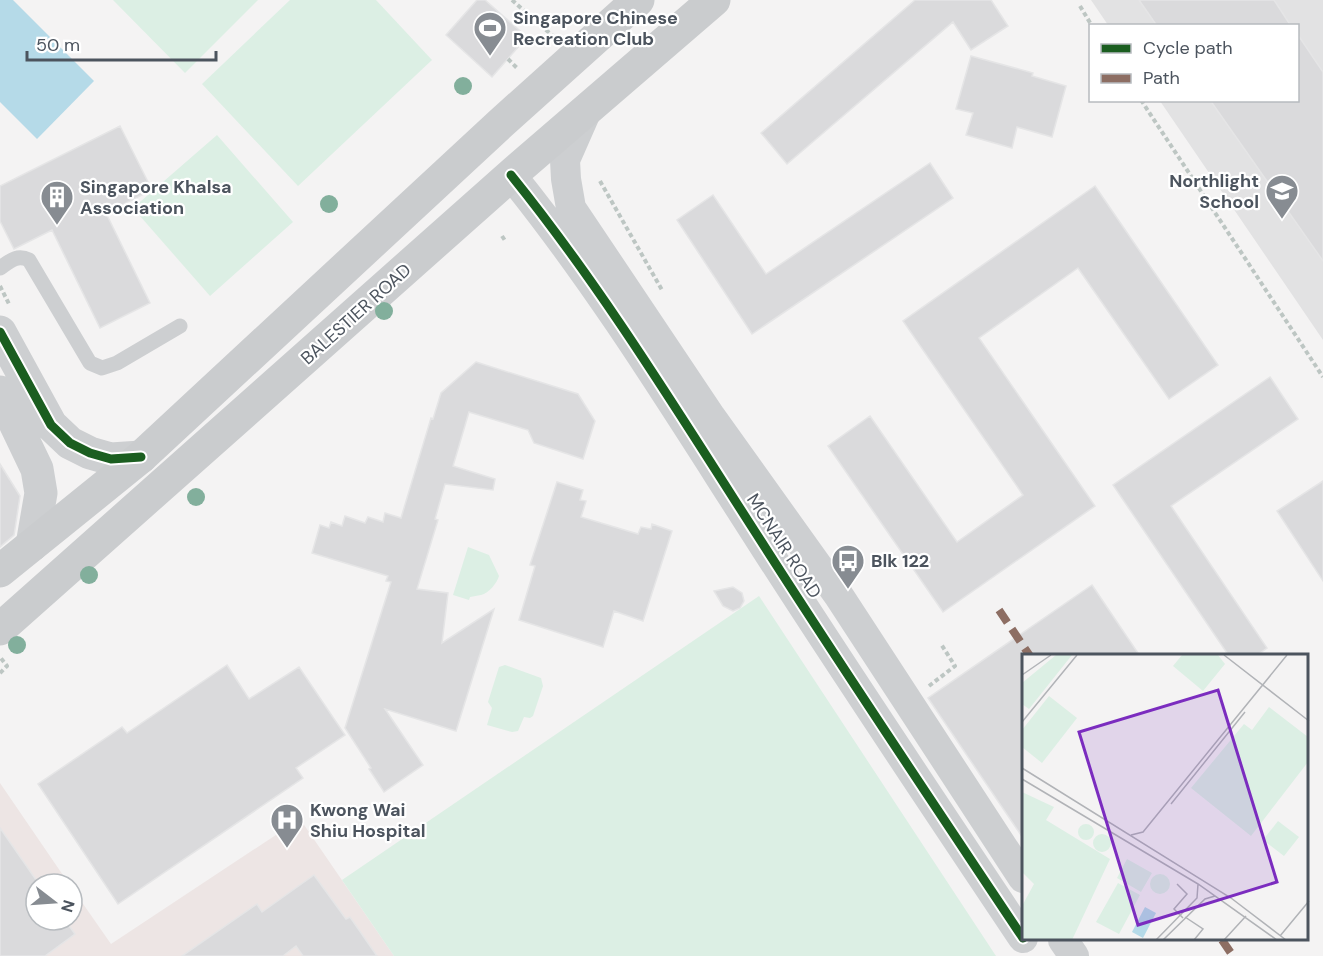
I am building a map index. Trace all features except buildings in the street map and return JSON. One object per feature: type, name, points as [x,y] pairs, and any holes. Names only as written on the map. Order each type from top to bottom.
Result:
[{"type":"main road","points":[[0,571],[141,458],[500,124],[638,0]]},
{"type":"main road","name":"BALESTIER ROAD","points":[[0,629],[511,175],[714,0]]},
{"type":"street","name":"MCNAIR ROAD","points":[[587,110],[565,160],[571,207],[711,417],[839,596],[1022,876]]},
{"type":"street","name":"MCNAIR ROAD","points":[[511,175],[552,226],[691,431],[859,693],[1022,936]]},
{"type":"street","points":[[0,332],[51,425],[69,444],[111,459],[141,458]]},
{"type":"street","points":[[1,398],[37,469],[41,492],[32,545]]},
{"type":"street","name":"MCNAIR ROAD","points":[[1025,941],[1035,956]]},
{"type":"street","points":[[1064,941],[1074,956]]},
{"type":"lane","points":[[0,268],[16,258],[22,257],[29,260],[90,363],[102,368],[117,363],[180,327]]},
{"type":"path","points":[[512,0],[536,21]]},
{"type":"path","points":[[1080,6],[1091,24]]},
{"type":"path","points":[[508,59],[523,75]]},
{"type":"path","points":[[1142,102],[1323,377]]},
{"type":"path","points":[[502,236],[506,242]]},
{"type":"path","points":[[920,692],[955,666],[941,644]]},
{"type":"path","points":[[0,656],[7,666],[0,673]]},
{"type":"shaded area","name":"Northlight School","points":[[1091,0],[1323,0],[1323,340],[1161,102],[1299,102],[1299,24],[1107,24]]},
{"type":"shaded area","name":"Kwong Wai Shiu Hospital","points":[[0,783],[61,872],[24,872],[24,932],[84,932],[84,905],[111,944],[300,819],[394,956],[0,956]]},
{"type":"green space","points":[[113,0],[258,0],[185,73]]},
{"type":"green space","points":[[290,0],[376,0],[432,60],[298,186],[202,84]]},
{"type":"green space","points":[[217,135],[293,222],[210,296],[133,208]]},
{"type":"green space","points":[[468,547],[489,555],[499,576],[490,590],[470,597],[469,600],[453,595]]},
{"type":"green space","points":[[759,596],[996,956],[394,956],[342,880]]},
{"type":"green space","points":[[505,665],[541,678],[543,686],[533,716],[524,717],[518,731],[512,732],[487,725],[492,708],[488,702],[499,667]]},
{"type":"water","points":[[0,0],[13,0],[94,81],[37,139],[0,102]]},
{"type":"marked path","points":[[999,610],[1029,654]]},
{"type":"marked path","points":[[1223,941],[1233,956]]},
{"type":"cycle path","points":[[511,175],[578,263],[641,355],[825,641],[1022,936]]},
{"type":"cycle path","points":[[0,332],[51,425],[70,443],[90,453],[111,459],[141,457]]},
{"type":"place","name":"Singapore Chinese Recreation Club","points":[[490,57]]},
{"type":"place","name":"Northlight School","points":[[1282,220]]},
{"type":"place","name":"Singapore Khalsa Association","points":[[57,226]]},
{"type":"place","name":"Blk 122","points":[[848,590]]},
{"type":"place","name":"Kwong Wai Shiu Hospital","points":[[287,849]]}]
